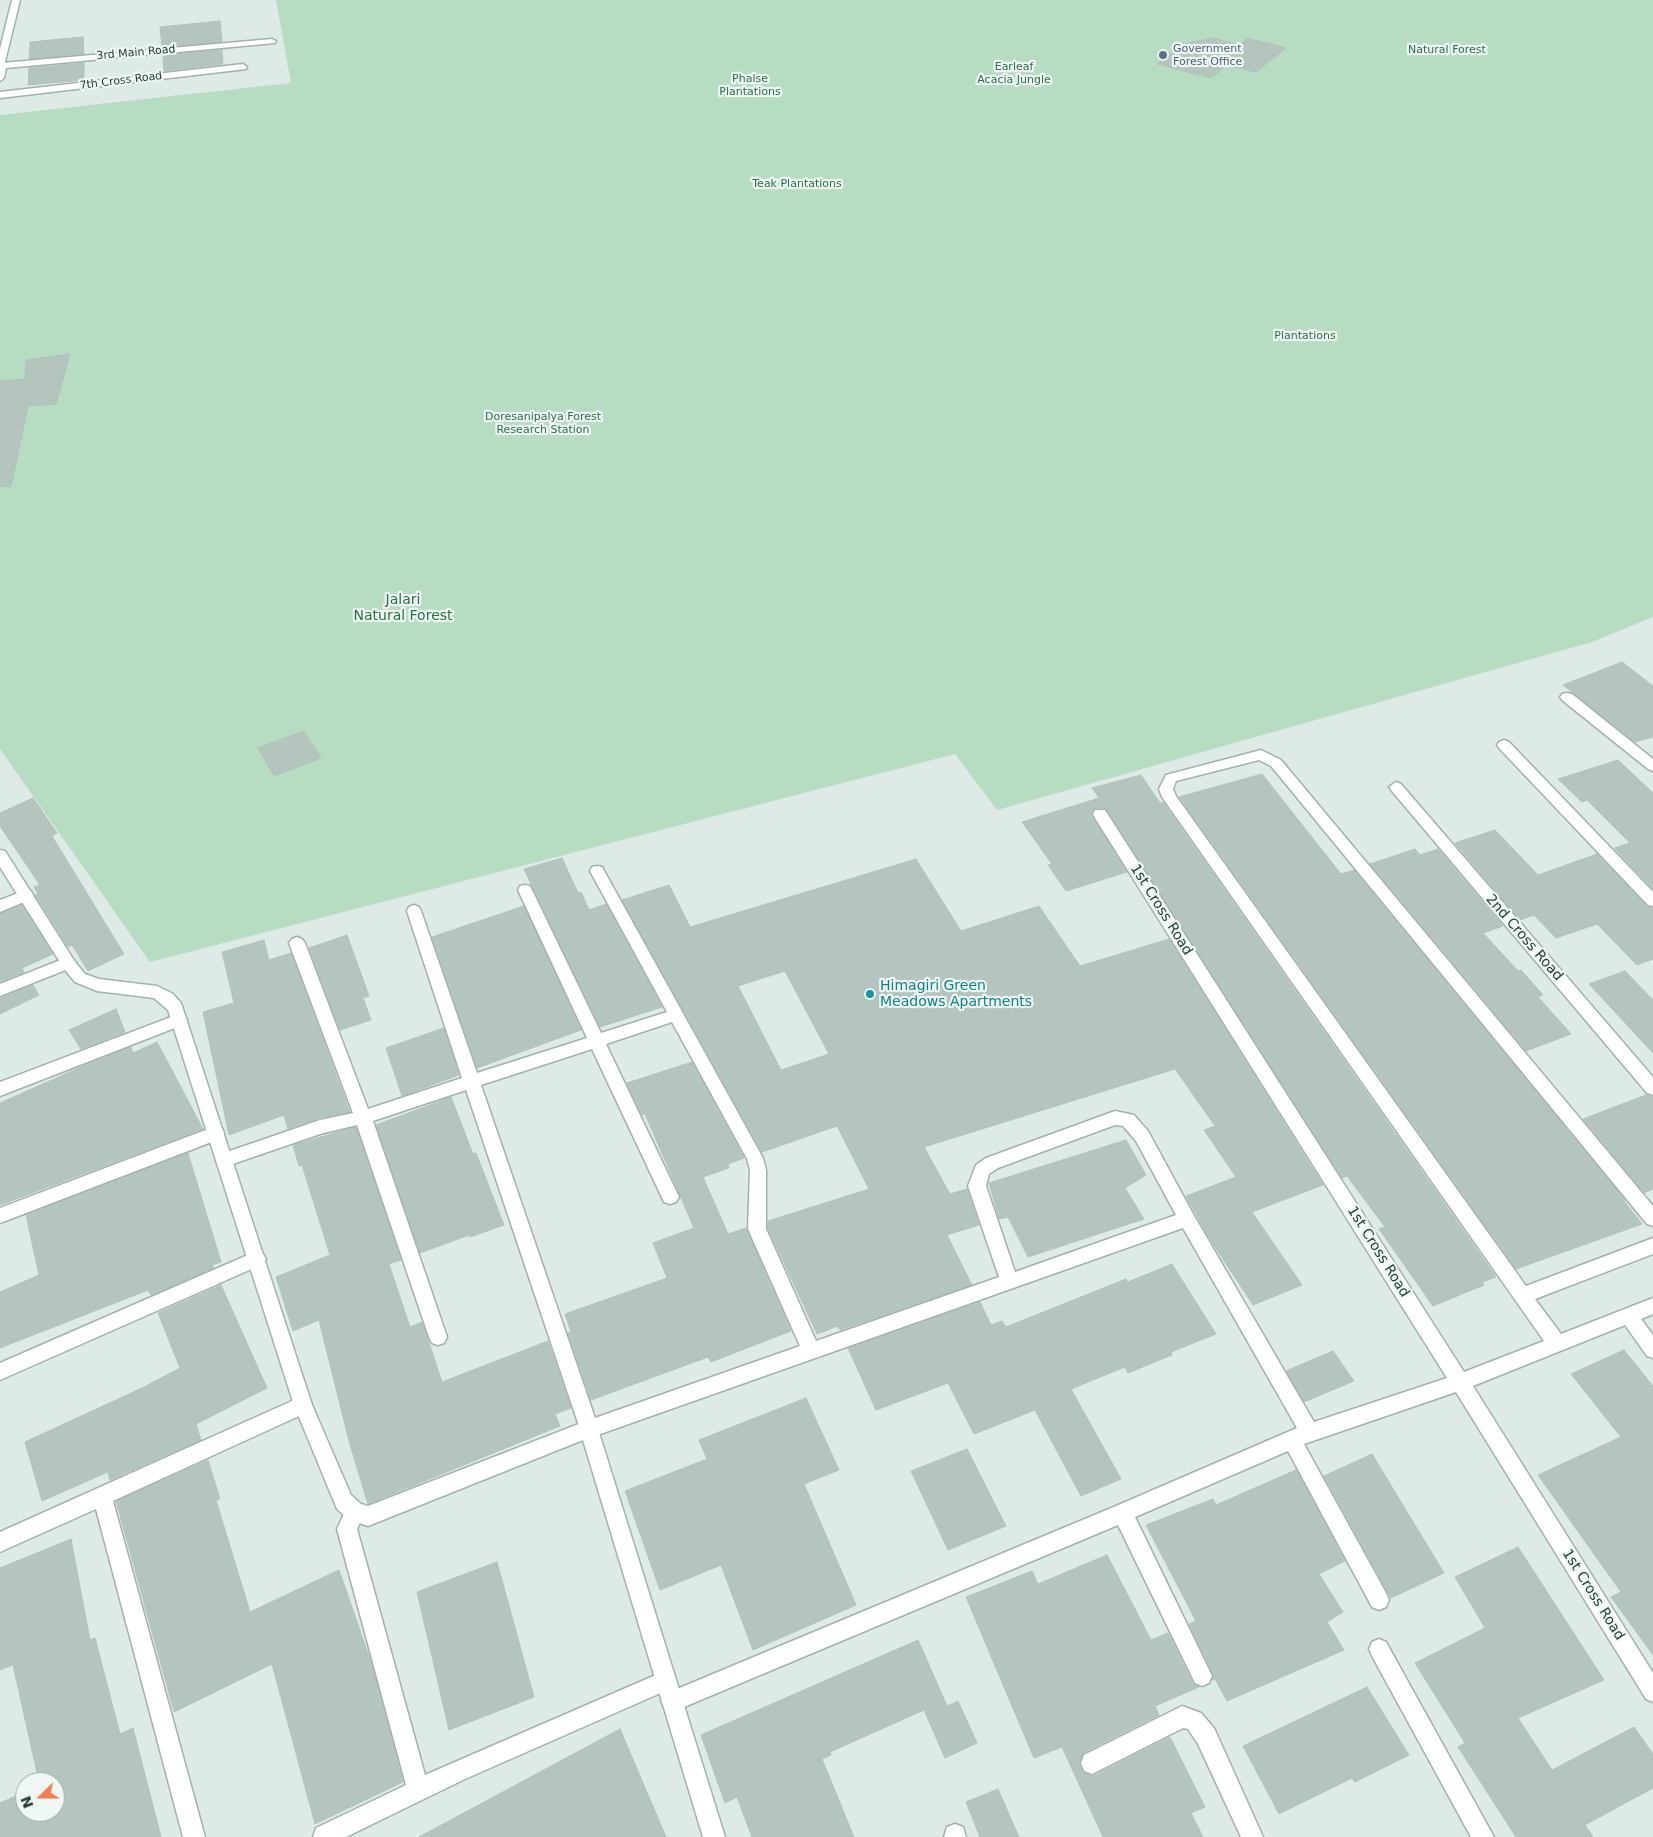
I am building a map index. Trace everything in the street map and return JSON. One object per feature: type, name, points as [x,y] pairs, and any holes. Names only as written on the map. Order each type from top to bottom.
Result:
[{"type":"street","points":[[0,78],[16,0]]},
{"type":"street","name":"3rd Main Road","points":[[1,66],[272,41]]},
{"type":"street","name":"7th Cross Road","points":[[0,95],[243,67]]},
{"type":"street","points":[[1567,696],[1653,766]]},
{"type":"street","points":[[1504,745],[1653,901]]},
{"type":"street","points":[[1557,1344],[1170,797],[1166,789],[1171,778],[1251,756],[1261,755],[1276,763],[1653,1219]]},
{"type":"street","name":"2nd Cross Road","points":[[1396,787],[1653,1088]]},
{"type":"street","name":"1st Cross Road","points":[[1100,814],[1460,1382],[1653,1692]]},
{"type":"street","points":[[0,854],[68,963],[80,978],[97,985],[157,992],[167,998],[177,1013],[303,1405],[344,1502],[355,1512],[368,1516],[589,1429],[1187,1219]]},
{"type":"street","points":[[598,871],[755,1158],[758,1170],[757,1229],[811,1350]]},
{"type":"street","points":[[525,890],[670,1197]]},
{"type":"street","points":[[0,906],[26,895]]},
{"type":"street","points":[[414,911],[589,1429],[714,1837]]},
{"type":"street","points":[[297,943],[363,1117],[438,1337]]},
{"type":"street","points":[[0,990],[68,963]]},
{"type":"street","points":[[0,1089],[177,1013]]},
{"type":"street","points":[[224,1160],[320,1127],[363,1117],[676,1015]]},
{"type":"street","points":[[1009,1281],[977,1186],[982,1170],[992,1162],[1115,1118],[1128,1120],[1142,1136],[1187,1219],[1310,1432]]},
{"type":"street","points":[[0,1216],[216,1133]]},
{"type":"street","points":[[1522,1296],[1653,1246]]},
{"type":"street","points":[[0,1372],[257,1260]]},
{"type":"street","points":[[672,1701],[1123,1513],[1310,1432],[1460,1382],[1653,1306]]},
{"type":"street","points":[[1628,1316],[1653,1350]]},
{"type":"street","points":[[0,1542],[303,1405]]},
{"type":"street","points":[[1292,1440],[1379,1600]]},
{"type":"street","points":[[102,1496],[194,1837]]},
{"type":"street","points":[[355,1512],[347,1529],[418,1790]]},
{"type":"street","points":[[1123,1513],[1202,1676]]},
{"type":"street","points":[[1379,1649],[1483,1837]]},
{"type":"street","points":[[324,1836],[457,1771],[665,1681]]},
{"type":"street","points":[[1092,1763],[1182,1718],[1194,1720],[1206,1736],[1252,1837]]},
{"type":"green space","name":"Doresanipalya Forest Research Station","points":[[276,0],[1653,0],[1653,617],[1592,642],[997,810],[955,754],[150,962],[0,749],[0,115],[291,83]]},
{"type":"building","points":[[220,21],[222,42],[162,47],[160,27]]},
{"type":"building","points":[[83,37],[84,54],[29,59],[30,42]]},
{"type":"building","name":"Government Forest Office","points":[[1213,38],[1240,45],[1248,38],[1286,48],[1256,72],[1227,65],[1211,78],[1157,64],[1182,44]]},
{"type":"building","points":[[222,50],[223,64],[164,71],[163,55]]},
{"type":"building","points":[[84,63],[84,80],[28,85],[29,68]]},
{"type":"building","points":[[70,354],[56,404],[28,406],[11,487],[0,486],[0,381],[25,379],[26,360]]},
{"type":"building","points":[[1622,662],[1653,686],[1653,737],[1635,742],[1563,685]]},
{"type":"building","points":[[304,731],[321,758],[274,776],[258,748]]},
{"type":"building","points":[[1618,760],[1653,793],[1653,889],[1614,848],[1630,843],[1587,800],[1582,802],[1558,779]]},
{"type":"building","points":[[1262,774],[1341,874],[1354,870],[1625,1200],[1642,1224],[1516,1269],[1179,797]]},
{"type":"building","points":[[1141,775],[1160,803],[1163,802],[1496,1277],[1482,1282],[1484,1285],[1433,1306],[1379,1229],[1385,1227],[1347,1176],[1342,1178],[1105,808],[1095,808],[1091,815],[1127,872],[1066,891],[1048,865],[1052,864],[1022,822],[1099,798],[1092,788]]},
{"type":"building","points":[[33,798],[57,833],[52,836],[124,954],[88,971],[72,945],[68,947],[35,895],[38,894],[34,887],[40,885],[0,826],[0,813]]},
{"type":"building","points":[[1495,830],[1538,875],[1597,854],[1647,906],[1653,908],[1653,959],[1637,965],[1597,924],[1556,938],[1534,915],[1520,920],[1455,843]]},
{"type":"building","points":[[1415,849],[1420,855],[1438,849],[1503,926],[1483,933],[1518,971],[1521,970],[1543,995],[1538,997],[1571,1034],[1526,1051],[1370,864]]},
{"type":"building","points":[[562,858],[578,893],[581,892],[589,910],[606,904],[662,1007],[600,1027],[524,869]]},
{"type":"building","points":[[916,859],[961,931],[1039,906],[1080,966],[1169,939],[1323,1185],[1252,1212],[1302,1285],[1253,1305],[1209,1238],[1186,1196],[1236,1177],[1204,1130],[1215,1126],[1175,1069],[924,1147],[950,1194],[967,1189],[979,1225],[947,1235],[972,1285],[840,1330],[838,1326],[817,1334],[768,1229],[768,1221],[869,1189],[837,1126],[762,1152],[622,900],[669,885],[690,927]],"holes":[[[785,971],[829,1054],[781,1070],[738,986]]]},
{"type":"building","points":[[22,905],[53,954],[22,968],[24,972],[0,982],[0,914]]},
{"type":"building","points":[[524,906],[581,1030],[477,1068],[432,937]]},
{"type":"building","points":[[347,935],[369,996],[363,998],[371,1020],[340,1030],[309,948]]},
{"type":"building","points":[[264,940],[269,960],[291,953],[350,1112],[319,1118],[288,1129],[284,1115],[229,1135],[203,1012],[234,1003],[222,952]]},
{"type":"building","points":[[1625,971],[1653,1000],[1653,1053],[1589,984]]},
{"type":"building","points":[[33,985],[39,995],[0,1014],[0,998]]},
{"type":"building","points":[[116,1009],[125,1032],[81,1049],[69,1030]]},
{"type":"building","points":[[444,1028],[459,1075],[402,1096],[386,1048]]},
{"type":"building","points":[[157,1042],[203,1129],[0,1205],[0,1103],[131,1047],[133,1053]]},
{"type":"building","points":[[692,1062],[744,1158],[728,1164],[729,1168],[703,1177],[728,1234],[746,1228],[791,1331],[711,1362],[708,1357],[591,1400],[568,1333],[571,1332],[565,1314],[667,1278],[653,1243],[694,1228],[645,1114],[642,1115],[627,1083]]},
{"type":"building","points":[[1646,1095],[1653,1097],[1653,1189],[1644,1193],[1583,1119]]},
{"type":"building","points":[[451,1097],[473,1154],[476,1153],[504,1225],[470,1237],[469,1235],[420,1253],[376,1125]]},
{"type":"building","points":[[356,1127],[401,1260],[389,1264],[410,1327],[422,1322],[442,1382],[548,1341],[571,1408],[555,1414],[560,1426],[368,1504],[349,1441],[319,1320],[293,1331],[276,1277],[330,1255],[302,1165],[299,1166],[293,1145]]},
{"type":"building","points":[[1126,1140],[1146,1175],[1125,1188],[1144,1219],[1028,1257],[1008,1217],[999,1219],[989,1183]]},
{"type":"building","points":[[188,1153],[221,1262],[212,1265],[214,1268],[151,1295],[148,1290],[0,1348],[0,1292],[39,1275],[26,1215]]},
{"type":"building","points":[[1172,1264],[1216,1334],[1171,1352],[1172,1355],[1128,1373],[1125,1367],[1071,1389],[1121,1479],[1081,1496],[1035,1410],[974,1434],[948,1383],[876,1410],[848,1348],[980,1302],[991,1325],[1002,1321],[1006,1327],[1126,1279],[1128,1282]]},
{"type":"building","points":[[221,1285],[267,1388],[196,1424],[201,1440],[110,1480],[108,1472],[42,1501],[25,1442],[142,1388],[180,1368],[158,1313]]},
{"type":"building","points":[[1624,1350],[1653,1386],[1653,1655],[1611,1597],[1621,1592],[1538,1475],[1621,1437],[1571,1374]]},
{"type":"building","points":[[1333,1351],[1354,1381],[1304,1402],[1286,1371]]},
{"type":"building","points":[[806,1398],[839,1470],[804,1484],[856,1605],[753,1650],[721,1565],[660,1590],[625,1491],[707,1459],[699,1440]]},
{"type":"building","points":[[967,1449],[1006,1526],[948,1550],[911,1471]]},
{"type":"building","points":[[1372,1454],[1444,1573],[1391,1598],[1324,1476]]},
{"type":"building","points":[[208,1460],[220,1499],[216,1500],[250,1612],[339,1570],[373,1668],[403,1782],[315,1824],[272,1664],[174,1712],[116,1501]]},
{"type":"building","points":[[1296,1470],[1345,1561],[1319,1574],[1343,1612],[1327,1622],[1344,1650],[1227,1701],[1215,1679],[1212,1680],[1214,1675],[1189,1624],[1196,1621],[1146,1525],[1213,1499],[1216,1505]]},
{"type":"building","points":[[71,1539],[90,1640],[95,1638],[120,1734],[133,1728],[161,1837],[0,1837],[0,1803],[15,1796],[15,1822],[65,1822],[65,1772],[37,1772],[13,1665],[0,1670],[0,1568]]},
{"type":"building","points":[[1518,1547],[1604,1680],[1518,1718],[1552,1770],[1634,1727],[1653,1754],[1653,1788],[1585,1825],[1593,1837],[1516,1837],[1458,1747],[1465,1743],[1415,1663],[1485,1628],[1455,1577]]},
{"type":"building","points":[[1107,1555],[1151,1640],[1168,1633],[1193,1684],[1199,1687],[1155,1706],[1159,1715],[1083,1753],[1079,1764],[1083,1773],[1093,1776],[1170,1737],[1205,1807],[1191,1813],[1203,1837],[1103,1837],[1062,1747],[1034,1758],[966,1597],[1032,1571],[1038,1584]]},
{"type":"building","points":[[497,1562],[534,1697],[449,1730],[417,1592]]},
{"type":"building","points":[[918,1640],[947,1706],[958,1701],[977,1743],[945,1758],[924,1710],[830,1752],[831,1755],[822,1759],[854,1837],[752,1837],[737,1797],[725,1803],[701,1735]]},
{"type":"building","points":[[1367,1687],[1409,1755],[1355,1782],[1352,1778],[1279,1814],[1243,1746]]},
{"type":"building","points":[[620,1729],[666,1837],[419,1837]]},
{"type":"building","points":[[998,1789],[1019,1837],[980,1837],[966,1802]]},
{"type":"place","name":"Government Forest Office","points":[[1163,55]]},
{"type":"place","name":"Himagiri Green Meadows Apartments","points":[[870,994]]},
{"type":"park label","name":"Natural Forest","points":[[1447,50]]},
{"type":"park label","name":"Earleaf Acacia Jungle","points":[[1014,73]]},
{"type":"park label","name":"Phalse Plantations","points":[[750,85]]},
{"type":"park label","name":"Teak Plantations","points":[[797,184]]},
{"type":"park label","name":"Plantations","points":[[1305,336]]},
{"type":"park label","name":"Jalari Natural Forest","points":[[403,608]]}]
